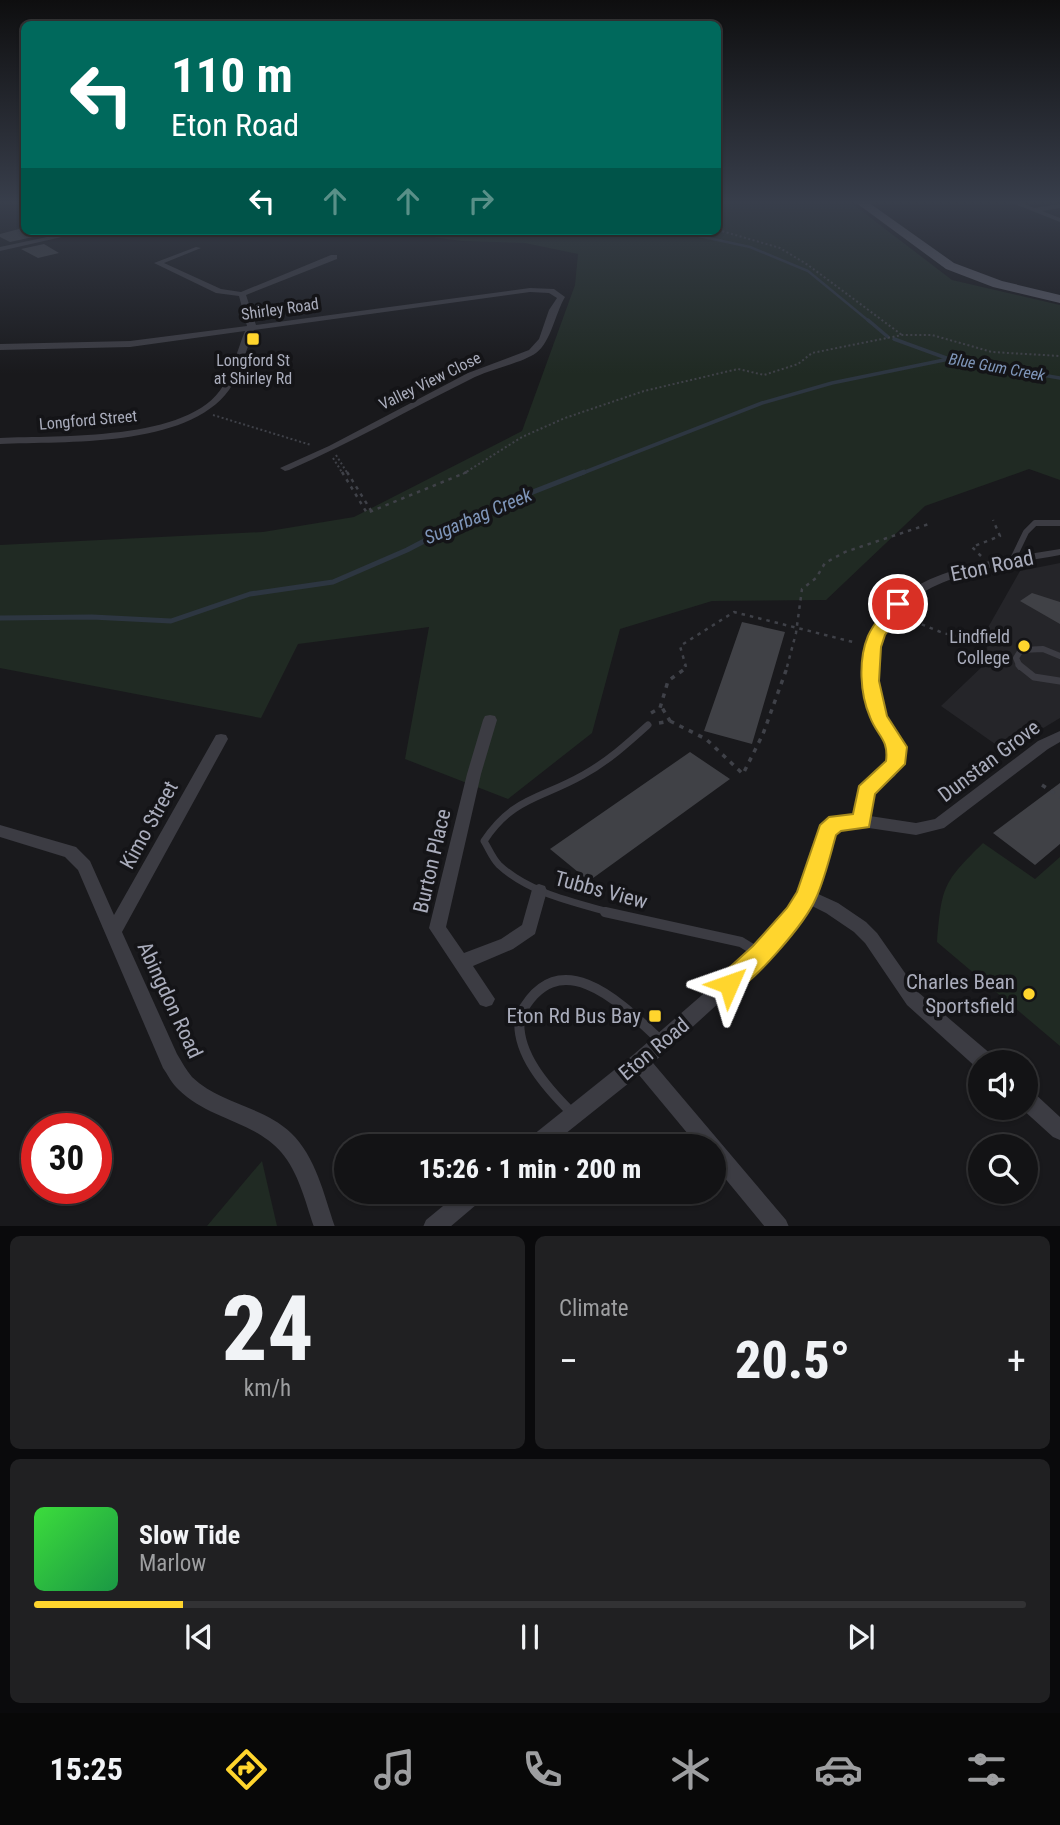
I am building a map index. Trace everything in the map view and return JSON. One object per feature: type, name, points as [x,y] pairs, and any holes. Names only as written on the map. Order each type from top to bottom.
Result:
[{"type":"main road","points":[[940,259],[950,266],[998,284],[1060,299]]},
{"type":"street","points":[[168,259],[158,263],[219,291],[242,294],[328,259]]},
{"type":"street","name":"Shirley Road","points":[[0,346],[130,344],[530,290],[551,290],[561,297]]},
{"type":"street","points":[[242,294],[252,324],[249,327]]},
{"type":"street","name":"Valley View Close","points":[[285,468],[330,449],[471,375],[532,352],[543,340],[561,297]]},
{"type":"street","name":"Longford Street","points":[[0,441],[129,435],[170,425],[201,411],[214,402],[227,387],[249,327]]},
{"type":"street","name":"Eton Road","points":[[550,1134],[640,1062],[761,954],[783,930],[807,896],[827,831],[836,823],[862,821],[866,791],[889,772],[898,755],[897,747],[878,717],[870,681],[873,647],[890,611],[914,591],[933,580],[954,573],[1060,552]]},
{"type":"street","name":"Burton Place","points":[[486,999],[437,928],[474,774],[490,720]]},
{"type":"street","name":"Dunstan Grove","points":[[862,821],[916,828],[939,824],[1043,745],[1060,736]]},
{"type":"street","name":"Kimo Street","points":[[113,932],[221,738]]},
{"type":"street","name":"Abingdon Road","points":[[0,831],[70,852],[83,866],[170,1061],[185,1083],[205,1098],[261,1123],[285,1140],[303,1170],[325,1226]]},
{"type":"street","points":[[462,962],[507,944],[529,929],[539,891]]},
{"type":"street","points":[[807,896],[832,908],[872,938],[913,999],[971,1050]]},
{"type":"street","points":[[640,1062],[701,1134]]},
{"type":"street","points":[[1038,1110],[1060,1130]]},
{"type":"street","points":[[726,1164],[778,1226]]},
{"type":"street","points":[[434,1226],[462,1204]]},
{"type":"lane","points":[[1012,561],[1026,533],[1035,523],[1060,523]]},
{"type":"lane","points":[[1060,656],[1035,648],[1021,650],[1016,658],[1021,669],[1034,678],[1060,681]]},
{"type":"lane","name":"Tubbs View","points":[[648,725],[617,754],[579,777],[509,809],[495,822],[484,841],[498,865],[539,891],[612,913],[741,942],[761,954]]},
{"type":"lane","points":[[575,1115],[556,1098],[536,1069],[520,1036],[518,1018],[524,1007],[545,988],[565,980],[585,982],[617,1001],[663,1042]]},
{"type":"path","points":[[798,259],[902,335]]},
{"type":"path","points":[[201,411],[330,449],[368,513],[467,472],[522,438],[565,418],[644,391],[738,369],[764,375],[798,364],[812,353],[902,335],[932,335],[992,352],[1060,356]]},
{"type":"path","points":[[990,566],[972,547],[1000,536],[993,520]]},
{"type":"path","points":[[661,706],[670,721],[706,739],[743,774],[758,749],[798,628],[802,589],[816,578],[825,563],[845,552],[929,524]]},
{"type":"path","points":[[890,611],[943,633],[981,642]]},
{"type":"path","points":[[670,721],[648,725],[652,712],[661,706],[668,681],[686,668],[680,646],[734,612],[853,642]]},
{"type":"path","points":[[1042,785],[1060,797]]},
{"type":"shaded area","points":[[577,259],[925,259],[952,280],[1060,305],[1060,480],[1029,469],[925,506],[826,600],[712,601],[620,629],[592,733],[508,799],[405,759],[429,627],[298,644],[261,718],[0,668],[0,545],[263,532],[354,517],[522,431],[575,285]]},
{"type":"shaded area","name":"Lindfield College","points":[[1060,563],[1060,718],[1005,751],[941,706],[988,661],[986,631],[1020,571]]},
{"type":"shaded area","name":"Charles Bean Sportsfield","points":[[983,843],[1035,879],[1060,857],[1060,1046],[937,942],[943,896],[947,886],[960,867]]},
{"type":"shaded area","points":[[262,1161],[277,1226],[207,1226]]},
{"type":"building","points":[[1032,593],[1060,602],[1060,624],[1020,601]]},
{"type":"building","points":[[742,622],[785,632],[752,744],[704,731]]},
{"type":"building","points":[[690,752],[730,779],[589,881],[550,849]]},
{"type":"building","points":[[1060,783],[1060,844],[1035,865],[993,833]]},
{"type":"waterway","name":"Blue Gum Creek","points":[[780,259],[808,271],[870,322]]},
{"type":"waterway","name":"Blue Gum Creek","points":[[868,320],[888,337]]},
{"type":"waterway","name":"Blue Gum Creek","points":[[894,339],[949,359]]},
{"type":"waterway","name":"Sugarbag Creek","points":[[580,474],[762,403],[832,383],[949,359]]},
{"type":"waterway","name":"Blue Gum Creek","points":[[949,359],[1060,378]]},
{"type":"waterway","name":"Sugarbag Creek","points":[[0,618],[92,617],[171,621],[250,594],[333,582],[407,550],[474,515],[584,472]]},
{"type":"place","name":"Longford St at Shirley Rd","points":[[253,339]]},
{"type":"place","name":"Lindfield College","points":[[1024,646]]},
{"type":"place","name":"Charles Bean Sportsfield","points":[[1029,994]]},
{"type":"place","name":"Eton Rd Bus Bay","points":[[655,1016]]},
{"type":"route","points":[[729,984],[783,930],[807,896],[827,831],[836,823],[862,821],[866,791],[895,764],[897,747],[878,717],[871,695],[870,666],[877,634],[890,611],[898,604]]}]
